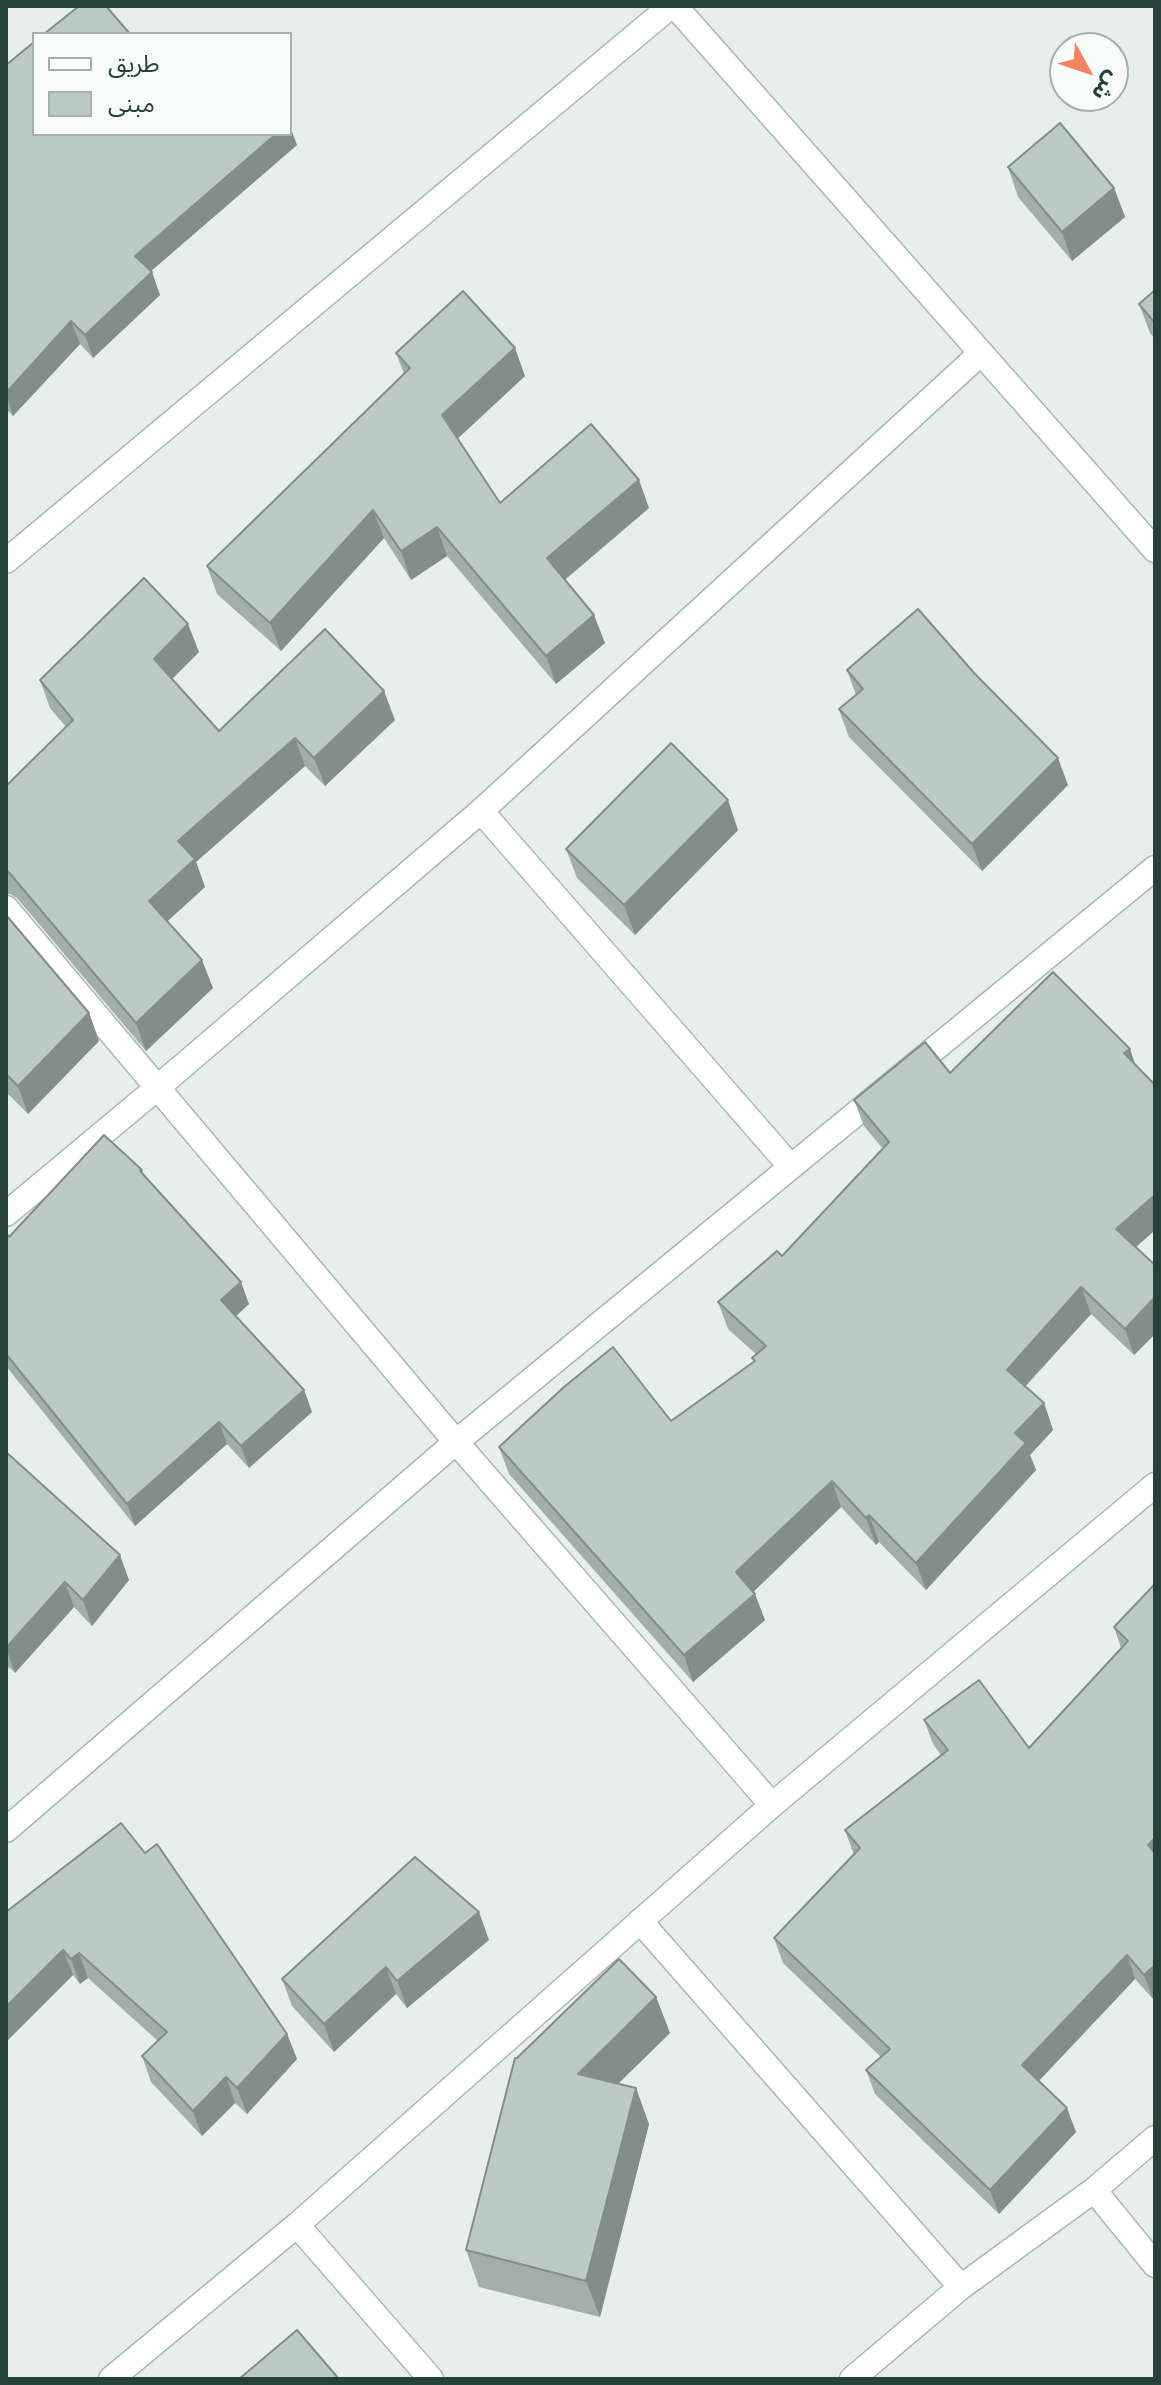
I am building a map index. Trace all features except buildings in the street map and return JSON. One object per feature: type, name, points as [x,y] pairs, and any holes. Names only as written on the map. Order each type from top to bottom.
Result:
[{"type":"street","points":[[6,561],[673,6],[1155,550]]},
{"type":"street","points":[[6,1214],[481,811],[980,354]]},
{"type":"street","points":[[481,811],[791,1167]]},
{"type":"street","points":[[6,1830],[456,1442],[1155,868]]},
{"type":"street","points":[[6,908],[456,1442],[772,1805]]},
{"type":"street","points":[[111,2379],[297,2225],[772,1805],[1155,1485]]},
{"type":"street","points":[[640,1921],[961,2287]]},
{"type":"street","points":[[852,2379],[961,2287],[1094,2190],[1155,2138]]},
{"type":"street","points":[[1094,2190],[1155,2265]]},
{"type":"street","points":[[297,2225],[431,2379]]}]
